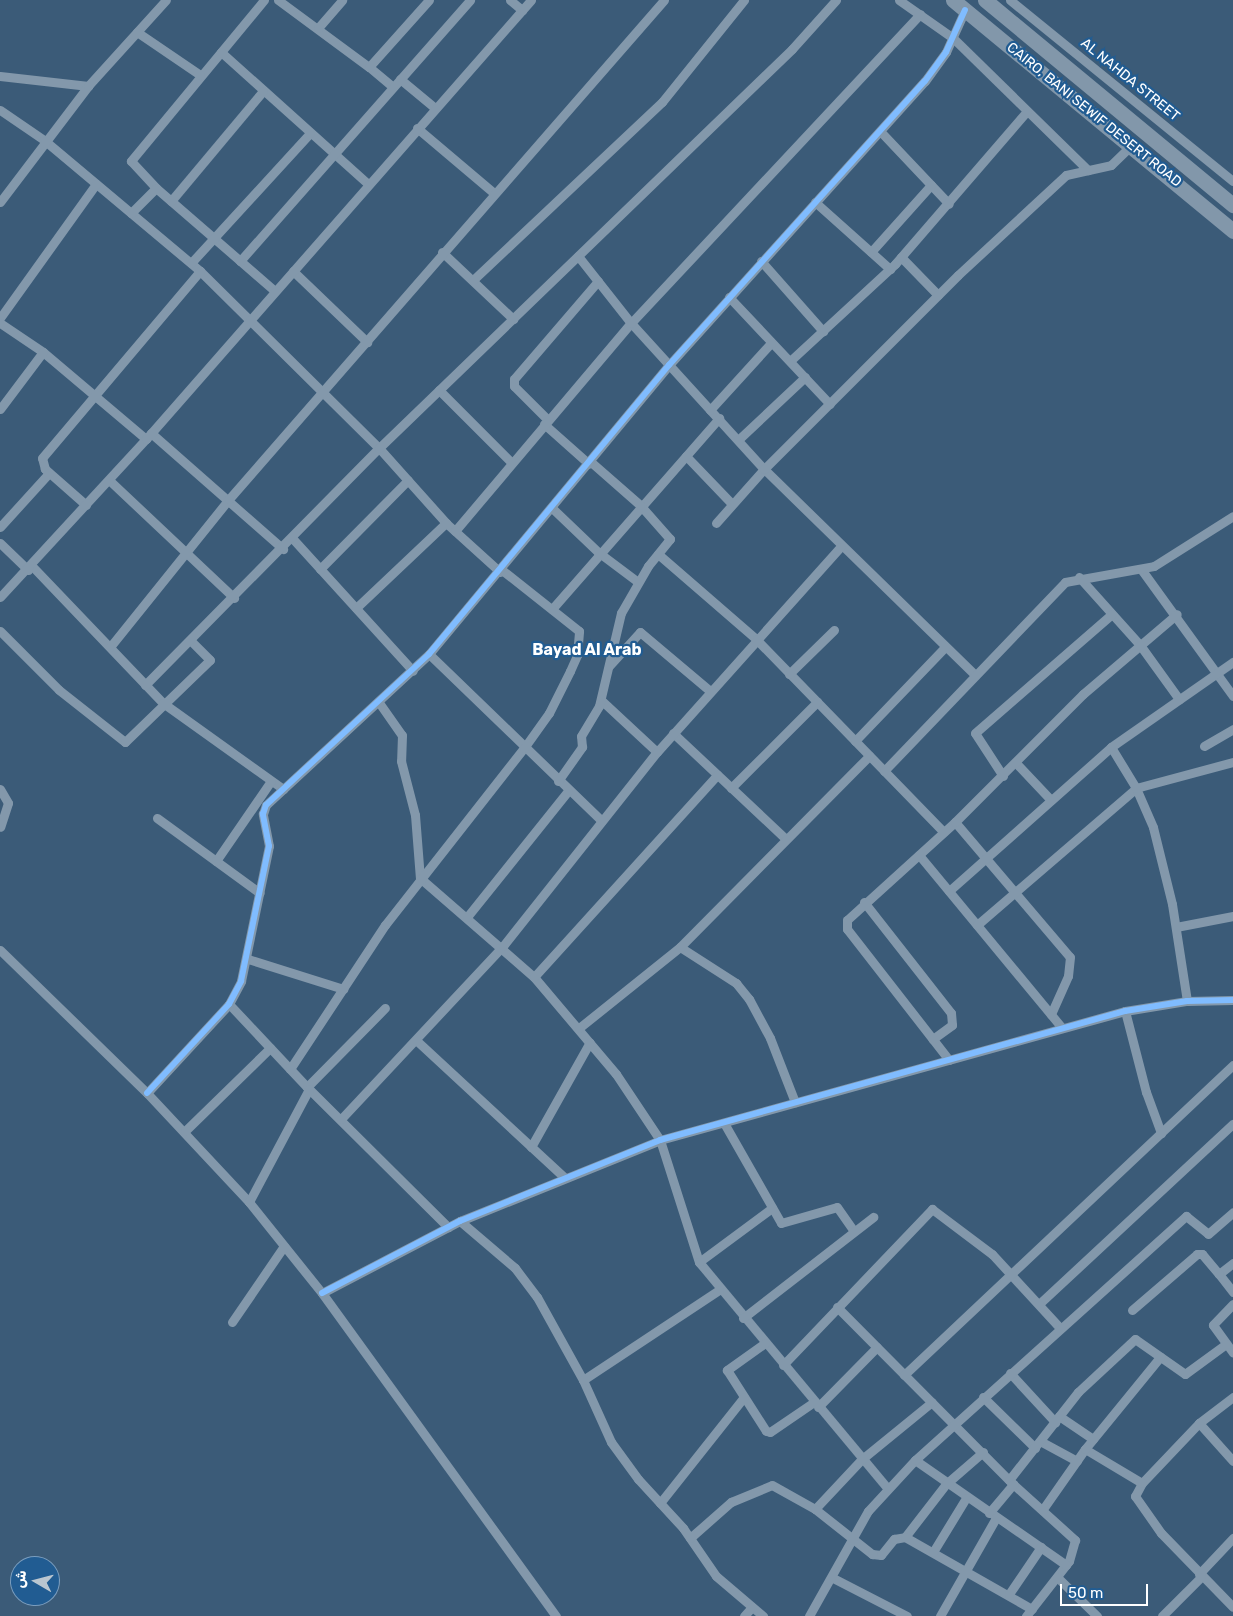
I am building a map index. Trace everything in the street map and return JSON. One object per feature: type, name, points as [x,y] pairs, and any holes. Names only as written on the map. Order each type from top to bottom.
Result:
[{"type":"main road","name":"CAIRO, BANI SEWIF DESERT ROAD","points":[[953,0],[1132,145],[1233,231]]},
{"type":"main road","name":"CAIRO, BANI SEWIF DESERT ROAD","points":[[985,0],[1233,205]]},
{"type":"street","points":[[0,202],[44,140],[88,86],[166,0]]},
{"type":"street","points":[[264,0],[200,74],[131,161],[156,188],[275,291]]},
{"type":"street","points":[[278,0],[318,28],[393,87]]},
{"type":"street","points":[[318,28],[342,0]]},
{"type":"street","points":[[369,67],[429,0]]},
{"type":"street","points":[[240,261],[470,0]]},
{"type":"street","points":[[510,0],[522,10]]},
{"type":"street","points":[[0,597],[30,568],[109,480],[531,0]]},
{"type":"street","points":[[110,647],[229,499],[321,392],[367,342],[442,252],[664,0]]},
{"type":"street","points":[[473,280],[662,102],[744,0]]},
{"type":"street","points":[[145,685],[293,539],[380,448],[439,390],[792,49],[836,0]]},
{"type":"street","points":[[899,0],[953,38],[1088,170]]},
{"type":"street","name":"AL NAHDA STREET","points":[[1010,0],[1233,181]]},
{"type":"street","points":[[147,1093],[229,1004],[248,959],[269,840],[263,810],[283,789],[380,704],[429,654],[501,571],[668,365],[760,261],[880,131],[936,66],[953,38],[965,10]]},
{"type":"street","points":[[455,531],[631,323],[920,14]]},
{"type":"street","points":[[137,32],[200,74]]},
{"type":"street","points":[[221,52],[368,184]]},
{"type":"street","points":[[0,76],[88,86]]},
{"type":"street","points":[[400,79],[435,108]]},
{"type":"street","points":[[171,201],[264,91]]},
{"type":"street","points":[[0,110],[44,140],[200,271],[380,448],[446,523],[501,571],[579,630],[577,654],[549,713],[524,748],[420,878],[290,1069]]},
{"type":"street","points":[[790,361],[890,269],[950,204],[1027,111]]},
{"type":"street","points":[[417,128],[494,193]]},
{"type":"street","points":[[880,131],[950,204]]},
{"type":"street","points":[[191,263],[310,133]]},
{"type":"street","points":[[716,522],[764,469],[938,295],[1066,175],[1111,165],[1132,145]]},
{"type":"street","points":[[0,318],[96,184]]},
{"type":"street","points":[[871,252],[931,185]]},
{"type":"street","points":[[131,213],[156,188]]},
{"type":"street","points":[[815,202],[890,269]]},
{"type":"street","points":[[442,252],[514,319]]},
{"type":"street","points":[[578,256],[631,323],[764,469],[840,547],[975,675]]},
{"type":"street","points":[[901,257],[938,295]]},
{"type":"street","points":[[760,261],[823,331]]},
{"type":"street","points":[[86,505],[41,465],[42,458],[94,394],[200,271]]},
{"type":"street","points":[[293,271],[367,342]]},
{"type":"street","points":[[558,781],[582,747],[581,736],[601,700],[618,621],[638,582],[670,536],[640,505],[589,462],[546,422],[514,386],[514,379],[598,281]]},
{"type":"street","points":[[729,296],[830,404]]},
{"type":"street","points":[[0,323],[43,352],[229,499],[283,549]]},
{"type":"street","points":[[710,410],[771,343]]},
{"type":"street","points":[[0,409],[43,352]]},
{"type":"street","points":[[738,440],[805,377]]},
{"type":"street","points":[[439,390],[512,463]]},
{"type":"street","points":[[552,609],[598,552],[719,418]]},
{"type":"street","points":[[686,456],[732,504]]},
{"type":"street","points":[[0,527],[49,473]]},
{"type":"street","points":[[109,480],[234,598]]},
{"type":"street","points":[[320,569],[408,480]]},
{"type":"street","points":[[552,508],[598,552],[638,582]]},
{"type":"street","points":[[884,771],[1056,589],[1079,577],[1141,569],[1162,562],[1233,516]]},
{"type":"street","points":[[356,608],[446,523]]},
{"type":"street","points":[[293,539],[413,671]]},
{"type":"street","points":[[0,543],[30,568],[110,647],[163,703],[283,789]]},
{"type":"street","points":[[341,1119],[417,1042],[503,946],[656,752],[840,547]]},
{"type":"street","points":[[658,554],[756,639],[944,832]]},
{"type":"street","points":[[1141,569],[1177,614],[1233,696]]},
{"type":"street","points":[[1079,577],[1140,645],[1179,699]]},
{"type":"street","points":[[1003,776],[975,734],[1112,614]]},
{"type":"street","points":[[949,1060],[847,929],[849,915],[955,822],[1083,694],[1177,614]]},
{"type":"street","points":[[789,674],[834,630]]},
{"type":"street","points":[[0,631],[59,690],[123,741],[127,741],[163,703],[210,660],[191,641]]},
{"type":"street","points":[[609,666],[640,632],[710,691]]},
{"type":"street","points":[[855,741],[946,647]]},
{"type":"street","points":[[429,654],[568,791],[602,821]]},
{"type":"street","points":[[949,891],[1111,747],[1217,675],[1233,662]]},
{"type":"street","points":[[601,700],[656,752]]},
{"type":"street","points":[[731,788],[817,702]]},
{"type":"street","points":[[380,704],[402,736],[401,761],[415,815],[420,878],[503,946],[534,977],[579,1028],[638,1104],[660,1140],[699,1262],[719,1290],[887,1488]]},
{"type":"street","points":[[1204,746],[1233,729]]},
{"type":"street","points":[[673,733],[784,838]]},
{"type":"street","points":[[1111,747],[1136,788],[1153,827],[1176,927],[1187,1001]]},
{"type":"street","points":[[579,1028],[680,947],[784,838],[869,756]]},
{"type":"street","points":[[977,925],[1136,788],[1233,762]]},
{"type":"street","points":[[1016,763],[1051,800]]},
{"type":"street","points":[[534,977],[717,775]]},
{"type":"street","points":[[216,861],[271,781]]},
{"type":"street","points":[[0,789],[8,803],[0,827]]},
{"type":"street","points":[[467,917],[568,791]]},
{"type":"street","points":[[157,818],[260,893]]},
{"type":"street","points":[[955,822],[1070,957],[1068,976],[1051,1014]]},
{"type":"street","points":[[919,855],[1062,1028]]},
{"type":"street","points":[[864,902],[951,1013],[952,1025],[933,1039]]},
{"type":"street","points":[[1176,927],[1233,916]]},
{"type":"street","points":[[680,947],[736,983],[749,999],[770,1038],[795,1102]]},
{"type":"street","points":[[0,950],[185,1131],[249,1202],[322,1293],[556,1616]]},
{"type":"street","points":[[248,959],[343,989]]},
{"type":"street","points":[[322,1293],[448,1226],[564,1177],[660,1140],[1125,1011],[1187,1001],[1233,1000]]},
{"type":"street","points":[[229,1004],[308,1088],[448,1226]]},
{"type":"street","points":[[249,1202],[308,1088],[385,1008]]},
{"type":"street","points":[[1125,1011],[1160,1133]]},
{"type":"street","points":[[417,1042],[564,1177]]},
{"type":"street","points":[[531,1146],[590,1042]]},
{"type":"street","points":[[185,1131],[270,1048]]},
{"type":"street","points":[[904,1375],[1010,1272],[1233,1065]]},
{"type":"street","points":[[724,1123],[781,1223],[837,1207],[854,1231]]},
{"type":"street","points":[[1039,1304],[1233,1124]]},
{"type":"street","points":[[699,1262],[772,1208]]},
{"type":"street","points":[[783,1365],[932,1209],[992,1254],[1060,1328]]},
{"type":"street","points":[[809,1616],[833,1578],[853,1541],[860,1522],[887,1488],[915,1460],[1186,1216],[1208,1234],[1233,1212]]},
{"type":"street","points":[[743,1318],[873,1217]]},
{"type":"street","points":[[460,1221],[515,1268],[555,1326],[583,1380],[611,1442],[690,1538],[716,1576],[763,1616]]},
{"type":"street","points":[[232,1322],[284,1246]]},
{"type":"street","points":[[1132,1310],[1197,1254],[1202,1254],[1233,1292]]},
{"type":"street","points":[[1219,1274],[1233,1263]]},
{"type":"street","points":[[583,1380],[719,1290]]},
{"type":"street","points":[[1233,1304],[1213,1325],[1233,1353]]},
{"type":"street","points":[[690,1538],[732,1502],[764,1487],[780,1487],[815,1509],[853,1541],[878,1555],[884,1553],[894,1539],[906,1537],[1009,1594],[1029,1612],[1066,1565],[1075,1548],[1075,1540],[1044,1509],[1011,1482],[837,1307]]},
{"type":"street","points":[[940,1616],[1011,1482],[1078,1392],[1135,1339],[1185,1374],[1226,1344]]},
{"type":"street","points":[[765,1343],[727,1368],[768,1432],[816,1404],[877,1347]]},
{"type":"street","points":[[1044,1509],[1085,1449],[1160,1356]]},
{"type":"street","points":[[1010,1373],[1057,1419],[1093,1439]]},
{"type":"street","points":[[660,1503],[744,1397]]},
{"type":"street","points":[[983,1397],[1038,1445],[1077,1461]]},
{"type":"street","points":[[1228,1616],[1233,1607],[1200,1575],[1138,1504],[1136,1493],[1142,1483],[1199,1423],[1233,1397]]},
{"type":"street","points":[[815,1509],[862,1460],[932,1402]]},
{"type":"street","points":[[1199,1423],[1233,1460]]},
{"type":"street","points":[[1085,1449],[1142,1483]]},
{"type":"street","points":[[906,1537],[946,1484],[983,1452]]},
{"type":"street","points":[[915,1460],[966,1498],[1066,1565]]},
{"type":"street","points":[[933,1552],[966,1498]]},
{"type":"street","points":[[1162,1616],[1233,1538]]},
{"type":"street","points":[[1009,1594],[1041,1548]]},
{"type":"street","points":[[1056,1577],[1098,1616]]},
{"type":"street","points":[[833,1578],[907,1616]]},
{"type":"street","points":[[744,1616],[752,1607]]},
{"type":"cycle path","points":[[147,1093],[229,1004],[241,981],[269,846],[263,814],[266,805],[429,654],[669,365],[925,81],[946,52],[965,10]]},
{"type":"cycle path","points":[[322,1293],[460,1221],[660,1140],[1125,1011],[1187,1001],[1233,1000]]},
{"type":"district","name":"Bayad Al Arab","points":[[587,650]]}]
